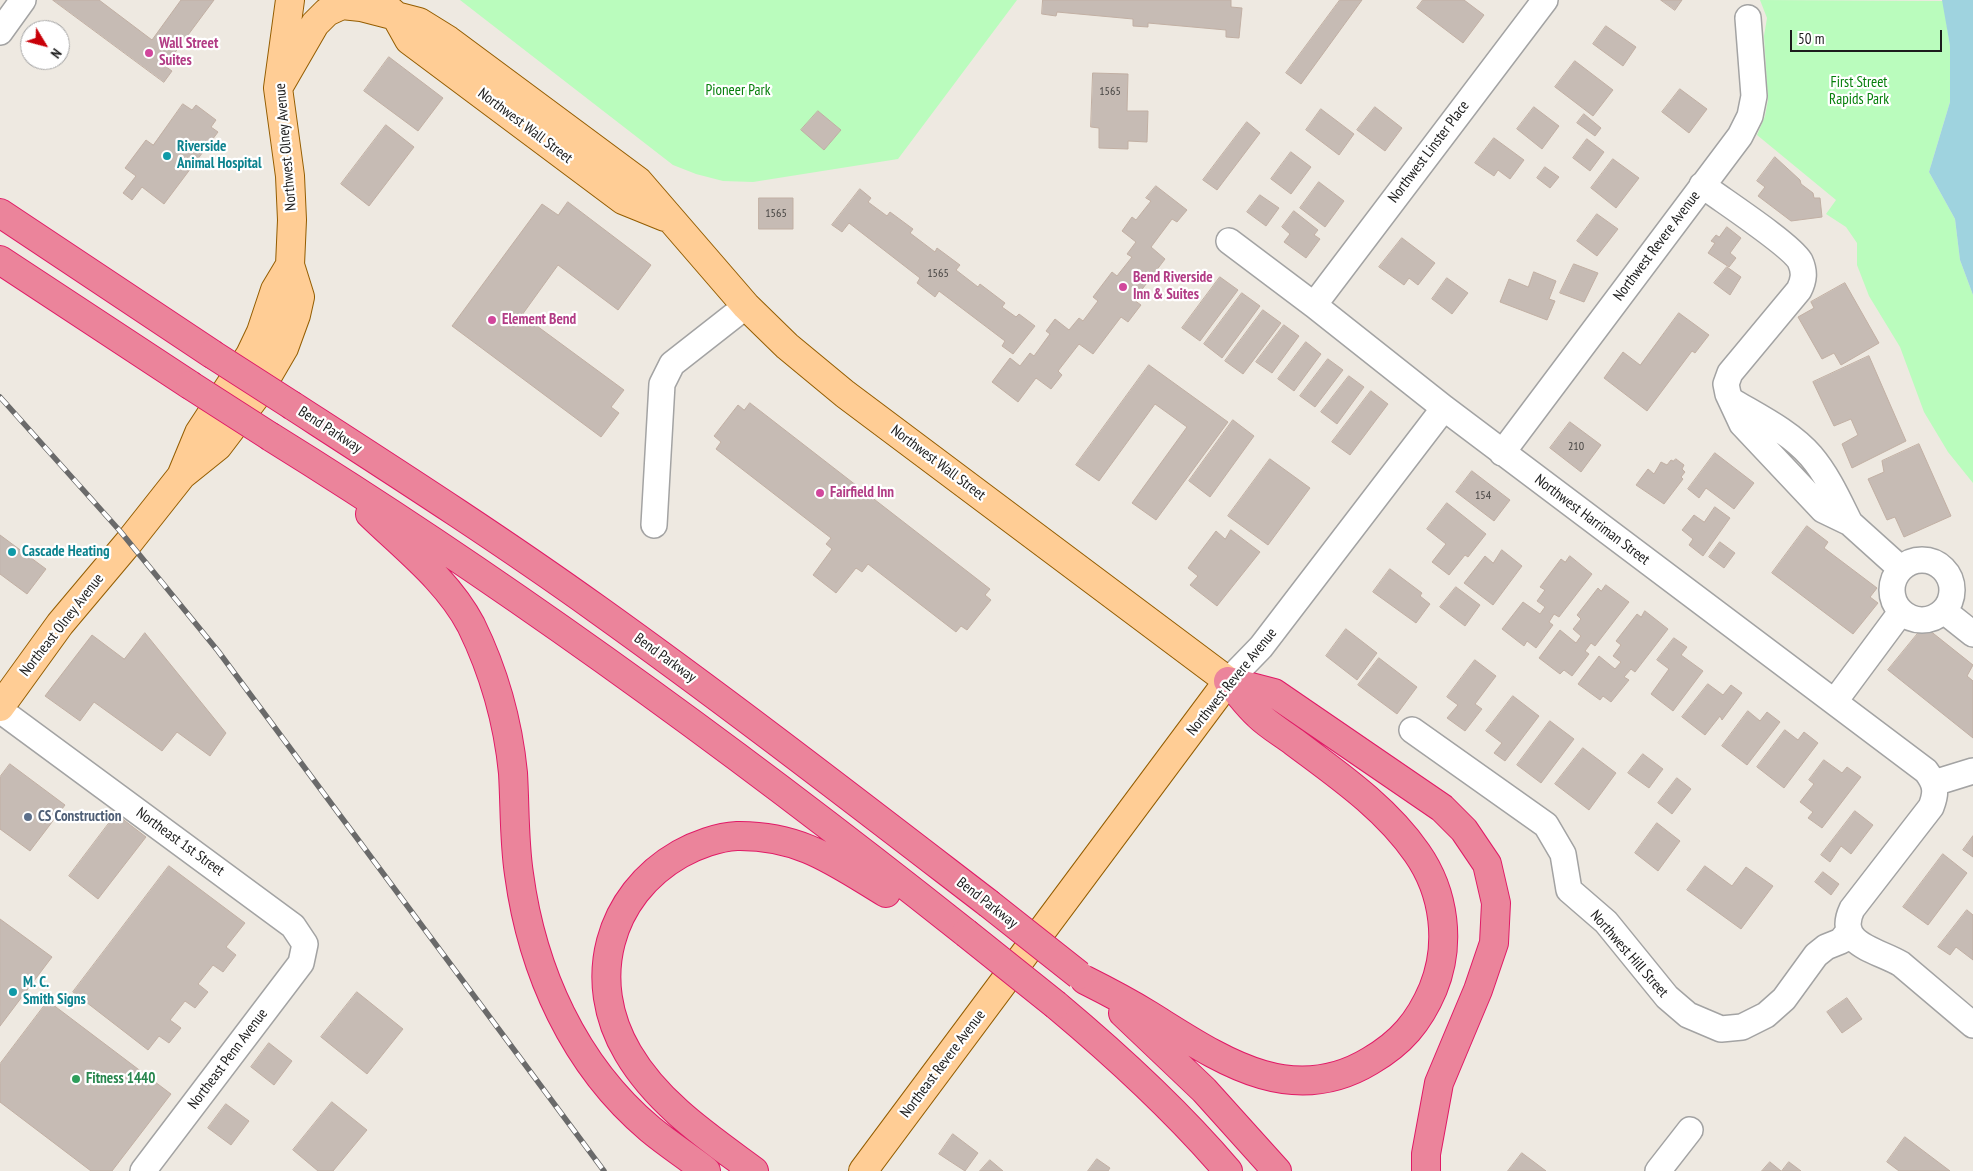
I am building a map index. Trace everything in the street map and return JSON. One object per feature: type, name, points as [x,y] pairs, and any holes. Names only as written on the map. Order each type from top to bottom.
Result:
[{"type":"highway","name":"Bend Parkway","points":[[0,213],[212,354],[482,529],[597,608],[752,723],[988,903],[1082,978],[1179,1065],[1228,1115],[1277,1171]]},
{"type":"highway","points":[[0,260],[190,385],[438,543],[744,763],[962,930],[1056,1005],[1147,1086],[1200,1138],[1228,1171]]},
{"type":"highway","points":[[321,468],[447,590],[470,624],[490,670],[506,720],[512,772],[518,873],[532,943],[553,1001],[579,1047],[616,1094],[650,1129],[706,1171]]},
{"type":"highway","points":[[1082,978],[1132,1004],[1225,1061],[1254,1073],[1286,1079],[1323,1078],[1357,1070],[1384,1053],[1406,1035],[1427,1004],[1440,971],[1444,933],[1438,894],[1418,854],[1385,815],[1354,787],[1257,714],[1228,681]]},
{"type":"highway","points":[[1228,681],[1274,693],[1442,808],[1464,830],[1487,864],[1496,903],[1494,943],[1478,990],[1439,1083],[1426,1154],[1426,1171]]},
{"type":"highway","points":[[754,1171],[682,1116],[654,1089],[627,1052],[612,1014],[606,970],[613,930],[634,891],[663,864],[696,845],[736,836],[779,839],[825,855],[898,900],[962,930]]},
{"type":"main road","name":"Northwest Olney Avenue","points":[[256,396],[273,369],[296,315],[300,298],[290,265],[292,220],[290,176],[278,88],[290,0]]},
{"type":"main road","points":[[278,88],[314,24],[327,12],[342,5],[387,7]]},
{"type":"main road","name":"Northwest Wall Street","points":[[387,7],[409,40],[623,200],[671,220]]},
{"type":"main road","name":"Northwest Wall Street","points":[[387,7],[419,22],[448,40],[638,181],[746,306],[787,346],[845,394],[1228,681]]},
{"type":"main road","points":[[542,138],[555,134],[589,157],[616,165]]},
{"type":"main road","name":"Northwest Olney Avenue","points":[[232,381],[250,355],[261,332],[275,290],[290,265]]},
{"type":"main road","name":"Northeast Olney Avenue","points":[[182,475],[199,433],[232,381]]},
{"type":"main road","name":"Northeast Olney Avenue","points":[[0,708],[60,624],[182,475],[218,446],[256,396]]},
{"type":"main road","name":"Northwest Revere Avenue","points":[[1022,957],[1228,681]]},
{"type":"main road","name":"Northeast Revere Avenue","points":[[863,1171],[1022,957]]},
{"type":"street","points":[[0,32],[23,0]]},
{"type":"street","name":"Northwest Linster Place","points":[[1314,305],[1545,0]]},
{"type":"street","name":"Northwest Revere Avenue","points":[[1502,453],[1740,136],[1750,116],[1754,96],[1748,18]]},
{"type":"street","points":[[1702,185],[1794,253],[1803,269],[1804,280],[1799,290],[1730,373],[1726,384],[1730,399],[1742,424],[1823,510],[1850,523],[1900,568]]},
{"type":"street","name":"Northwest Harriman Street","points":[[1229,241],[1314,305],[1502,453],[1835,701],[1926,772],[1934,782]]},
{"type":"street","points":[[654,525],[662,384],[672,364],[746,306]]},
{"type":"street","name":"Northwest Revere Avenue","points":[[1228,681],[1261,647],[1444,408]]},
{"type":"street","points":[[1922,559],[1934,561],[1944,568],[1951,578],[1953,589],[1951,601],[1944,611],[1934,618],[1923,620],[1911,618],[1901,612],[1894,602],[1891,590],[1894,578],[1900,568],[1910,561],[1922,559]]},
{"type":"street","points":[[1944,611],[1973,634]]},
{"type":"street","points":[[1835,701],[1901,612]]},
{"type":"street","name":"Northeast 1st Street","points":[[0,708],[293,926],[305,944]]},
{"type":"street","name":"Northwest Hill Street","points":[[1412,730],[1546,825],[1563,854],[1569,890],[1606,922],[1667,997],[1688,1015],[1721,1029],[1742,1027],[1766,1015],[1784,999],[1816,956],[1826,947],[1841,941],[1847,926]]},
{"type":"street","points":[[1973,771],[1934,782],[1936,795],[1931,807],[1852,910],[1847,926],[1863,946],[1888,956],[1901,964],[1973,1025]]},
{"type":"street","name":"Northeast Penn Avenue","points":[[155,1167],[301,963],[305,944]]},
{"type":"street","points":[[1658,1171],[1690,1130]]},
{"type":"green space","name":"Pioneer Park","points":[[460,0],[1017,0],[898,159],[753,182],[723,181],[696,174],[673,165]]},
{"type":"green space","name":"First Street Rapids Park","points":[[1760,0],[1943,1],[1950,46],[1950,102],[1929,172],[1955,219],[1960,260],[1973,295],[1973,483],[1948,452],[1924,412],[1900,347],[1869,296],[1857,265],[1857,243],[1846,227],[1826,214],[1836,200],[1757,135],[1765,116],[1768,100],[1764,36],[1767,18]]},
{"type":"water","points":[[1942,0],[1973,0],[1973,295],[1960,260],[1955,219],[1929,172],[1950,102],[1950,46]]},
{"type":"building","name":"Wall Street Suites","points":[[53,0],[99,0],[152,40],[181,0],[214,0],[165,66],[172,71],[164,82]]},
{"type":"building","points":[[1043,0],[1231,0],[1231,7],[1242,8],[1239,38],[1226,37],[1226,30],[1148,23],[1148,27],[1133,26],[1133,19],[1057,12],[1056,16],[1042,14]]},
{"type":"building","points":[[1340,0],[1362,0],[1301,84],[1286,73]]},
{"type":"building","points":[[1423,0],[1464,0],[1484,15],[1463,43],[1417,8]]},
{"type":"building","points":[[1661,0],[1682,0],[1675,10]]},
{"type":"building","points":[[1606,26],[1636,47],[1623,66],[1593,44]]},
{"type":"building","points":[[389,57],[443,98],[418,131],[364,91]]},
{"type":"building","points":[[1575,61],[1613,90],[1593,116],[1555,87]]},
{"type":"building","points":[[1093,73],[1128,74],[1127,111],[1148,111],[1147,142],[1128,141],[1128,149],[1099,148],[1099,128],[1091,127]]},
{"type":"building","points":[[1680,89],[1707,109],[1689,133],[1662,112]]},
{"type":"building","name":"Riverside Animal Hospital","points":[[183,104],[192,110],[196,105],[216,120],[211,127],[218,132],[164,204],[142,187],[132,200],[123,193],[136,176],[125,168],[146,140],[153,145]]},
{"type":"building","points":[[1375,107],[1402,128],[1385,151],[1357,130]]},
{"type":"building","points":[[1534,107],[1559,126],[1542,149],[1517,129]]},
{"type":"building","points":[[1321,109],[1354,134],[1339,155],[1306,130]]},
{"type":"building","points":[[818,111],[841,130],[824,150],[801,130]]},
{"type":"building","points":[[1584,114],[1601,128],[1595,136],[1577,123]]},
{"type":"building","points":[[1247,122],[1260,133],[1217,190],[1203,180]]},
{"type":"building","points":[[386,125],[414,147],[369,206],[341,184]]},
{"type":"building","points":[[1494,138],[1524,160],[1510,179],[1498,170],[1494,176],[1475,163]]},
{"type":"building","points":[[1587,139],[1604,152],[1590,171],[1573,158]]},
{"type":"building","points":[[1291,152],[1311,167],[1291,194],[1271,179]]},
{"type":"building","points":[[1775,157],[1800,180],[1801,184],[1813,193],[1814,198],[1820,198],[1822,217],[1791,221],[1758,196],[1765,187],[1757,181]]},
{"type":"building","points":[[1613,159],[1639,178],[1616,208],[1591,188]]},
{"type":"building","points":[[1545,167],[1559,177],[1550,188],[1537,178]]},
{"type":"building","points":[[1319,182],[1344,201],[1325,227],[1300,208]]},
{"type":"building","name":"Bend Riverside Inn & Suites","points":[[1156,186],[1187,210],[1177,222],[1172,219],[1151,247],[1165,259],[1134,300],[1141,305],[1128,322],[1121,317],[1093,354],[1079,344],[1058,371],[1062,375],[1051,389],[1036,378],[1018,402],[992,382],[1010,358],[1020,366],[1030,353],[1034,356],[1050,334],[1046,331],[1055,319],[1069,330],[1079,318],[1083,321],[1098,301],[1093,297],[1112,272],[1117,276],[1132,257],[1127,254],[1136,242],[1122,231],[1132,217],[1136,220],[1151,201],[1146,198]]},
{"type":"building","points":[[860,189],[871,198],[868,202],[887,216],[890,212],[913,229],[910,233],[935,252],[937,248],[960,265],[956,270],[978,287],[980,284],[1005,303],[1002,307],[1016,317],[1019,314],[1035,326],[1013,354],[1002,346],[1005,341],[939,291],[935,297],[917,283],[920,278],[849,223],[842,232],[832,225]]},
{"type":"building","points":[[1260,195],[1279,208],[1266,226],[1247,212]]},
{"type":"building","points":[[759,198],[793,198],[793,229],[759,229]]},
{"type":"building","name":"Element Bend","points":[[568,202],[651,265],[618,310],[558,265],[522,315],[624,390],[611,407],[619,413],[601,437],[452,326],[542,204],[558,215]]},
{"type":"building","points":[[1294,211],[1318,230],[1314,235],[1320,239],[1306,258],[1284,242],[1290,234],[1282,227]]},
{"type":"building","points":[[1597,214],[1618,229],[1597,256],[1577,241]]},
{"type":"building","points":[[1727,227],[1741,238],[1730,253],[1736,258],[1729,267],[1708,253],[1715,243],[1711,241],[1716,235],[1719,237]]},
{"type":"building","points":[[1402,238],[1435,263],[1418,285],[1409,278],[1404,285],[1379,267]]},
{"type":"building","points":[[1574,264],[1598,273],[1584,302],[1560,293]]},
{"type":"building","points":[[1727,267],[1741,277],[1730,295],[1714,283]]},
{"type":"building","points":[[1534,272],[1556,281],[1549,299],[1555,301],[1547,320],[1500,302],[1509,279],[1528,287]]},
{"type":"building","points":[[1220,277],[1238,290],[1200,341],[1182,328]]},
{"type":"building","points":[[1447,278],[1468,293],[1452,314],[1432,299]]},
{"type":"building","points":[[1845,283],[1879,343],[1841,365],[1834,353],[1822,359],[1798,317],[1814,308],[1811,302]]},
{"type":"building","points":[[1242,293],[1260,306],[1222,358],[1204,344]]},
{"type":"building","points":[[1263,310],[1281,323],[1243,374],[1225,361]]},
{"type":"building","points":[[1679,313],[1709,335],[1695,353],[1692,351],[1647,411],[1604,378],[1623,352],[1640,365]]},
{"type":"building","points":[[1284,325],[1299,336],[1272,373],[1256,362]]},
{"type":"building","points":[[1306,342],[1321,354],[1294,391],[1278,379]]},
{"type":"building","points":[[1869,356],[1906,441],[1852,468],[1842,444],[1858,435],[1851,419],[1834,426],[1813,382]]},
{"type":"building","points":[[1328,359],[1343,370],[1315,407],[1300,396]]},
{"type":"building","points":[[1149,365],[1228,422],[1156,520],[1132,503],[1187,427],[1155,404],[1099,481],[1076,465]]},
{"type":"building","points":[[1349,376],[1364,387],[1337,424],[1321,412]]},
{"type":"building","points":[[1371,391],[1388,404],[1350,455],[1332,442]]},
{"type":"building","name":"Fairfield Inn","points":[[750,403],[990,589],[985,595],[991,600],[967,630],[961,626],[956,632],[868,564],[862,572],[856,568],[836,593],[813,575],[832,549],[826,544],[831,538],[716,449],[721,442],[714,436],[738,405],[744,410]]},
{"type":"building","points":[[1233,420],[1254,436],[1210,497],[1189,481]]},
{"type":"building","points":[[1570,422],[1601,445],[1581,472],[1550,448]]},
{"type":"building","points":[[1919,444],[1951,516],[1904,537],[1895,517],[1887,520],[1868,479],[1884,472],[1882,461]]},
{"type":"building","points":[[1715,453],[1754,483],[1734,509],[1706,488],[1699,498],[1688,489]]},
{"type":"building","points":[[1270,459],[1310,488],[1268,545],[1228,516]]},
{"type":"building","points":[[1676,459],[1684,465],[1682,469],[1685,472],[1681,477],[1683,479],[1664,504],[1636,485],[1648,469],[1654,474],[1661,462],[1667,465],[1671,460]]},
{"type":"building","points":[[1472,471],[1510,500],[1494,521],[1456,492]]},
{"type":"building","points":[[1447,503],[1486,534],[1468,557],[1465,555],[1449,575],[1432,562],[1446,544],[1427,529]]},
{"type":"building","points":[[1715,507],[1730,518],[1703,556],[1689,545],[1693,539],[1682,530],[1694,515],[1704,522]]},
{"type":"building","points":[[1807,526],[1828,542],[1824,548],[1877,588],[1870,597],[1878,603],[1853,634],[1772,573]]},
{"type":"building","points":[[1231,530],[1260,552],[1217,606],[1190,585],[1198,576],[1188,568],[1216,531],[1225,539]]},
{"type":"building","name":"Cascade Heating","points":[[0,535],[46,569],[27,594],[0,574]]},
{"type":"building","points":[[1720,542],[1735,553],[1724,568],[1709,557]]},
{"type":"building","points":[[1502,550],[1522,566],[1493,605],[1464,583],[1485,556],[1493,563]]},
{"type":"building","points":[[1570,556],[1592,574],[1559,617],[1554,614],[1549,622],[1553,625],[1536,648],[1527,641],[1524,646],[1502,629],[1523,602],[1540,614],[1545,607],[1537,601],[1545,590],[1540,587],[1561,559],[1565,562]]},
{"type":"building","points":[[1390,569],[1422,593],[1420,596],[1430,604],[1416,623],[1373,592]]},
{"type":"building","points":[[1606,585],[1629,602],[1595,646],[1591,643],[1585,651],[1589,654],[1572,676],[1564,670],[1560,674],[1539,658],[1560,630],[1576,643],[1581,636],[1573,629],[1581,619],[1577,615],[1598,588],[1601,591]]},
{"type":"building","points":[[1456,587],[1480,605],[1465,626],[1440,607]]},
{"type":"building","points":[[1645,611],[1668,629],[1635,672],[1631,669],[1624,677],[1629,680],[1611,702],[1603,696],[1600,700],[1578,684],[1599,656],[1615,669],[1621,662],[1613,656],[1621,645],[1616,641],[1637,614],[1641,617]]},
{"type":"building","points":[[1924,626],[1973,665],[1967,676],[1973,681],[1973,738],[1888,670]]},
{"type":"building","points":[[1346,629],[1377,653],[1357,680],[1326,656]]},
{"type":"building","points":[[145,633],[226,733],[210,756],[177,732],[162,751],[94,702],[80,721],[45,696],[92,635],[124,659]]},
{"type":"building","points":[[1674,638],[1687,647],[1681,655],[1703,671],[1673,711],[1651,694],[1669,669],[1657,660]]},
{"type":"building","points":[[1379,658],[1417,687],[1397,714],[1358,685]]},
{"type":"building","points":[[1475,660],[1496,676],[1475,704],[1482,709],[1465,731],[1447,718],[1458,705],[1447,697]]},
{"type":"building","points":[[1708,684],[1723,695],[1731,685],[1742,693],[1722,720],[1720,716],[1705,735],[1682,717]]},
{"type":"building","points":[[1513,696],[1539,716],[1505,761],[1494,753],[1502,743],[1486,731]]},
{"type":"building","points":[[1748,711],[1760,721],[1767,712],[1780,722],[1747,765],[1722,746]]},
{"type":"building","points":[[1550,721],[1574,739],[1541,783],[1517,765]]},
{"type":"building","points":[[1785,730],[1798,740],[1804,732],[1818,743],[1784,788],[1757,767]]},
{"type":"building","points":[[1583,748],[1616,773],[1589,810],[1555,784]]},
{"type":"building","points":[[1643,754],[1663,769],[1649,788],[1628,773]]},
{"type":"building","points":[[1824,760],[1842,773],[1847,767],[1861,777],[1822,828],[1808,818],[1813,812],[1800,802],[1814,784],[1809,780]]},
{"type":"building","name":"CS Construction","points":[[10,764],[65,805],[30,851],[0,829],[0,777]]},
{"type":"building","points":[[1677,778],[1691,789],[1672,814],[1658,803]]},
{"type":"building","points":[[1855,811],[1873,825],[1851,854],[1841,846],[1830,862],[1821,855]]},
{"type":"building","points":[[116,814],[146,837],[98,899],[69,876]]},
{"type":"building","points":[[1657,823],[1680,841],[1658,871],[1635,853]]},
{"type":"building","points":[[1973,836],[1973,857],[1963,850]]},
{"type":"building","points":[[1943,854],[1967,873],[1928,925],[1903,907]]},
{"type":"building","points":[[169,866],[245,923],[226,947],[236,955],[223,972],[213,965],[198,984],[208,992],[195,1008],[185,1001],[170,1020],[181,1028],[169,1043],[159,1036],[148,1050],[73,992]]},
{"type":"building","points":[[1705,866],[1732,886],[1746,867],[1773,886],[1741,929],[1687,890]]},
{"type":"building","points":[[1823,872],[1839,884],[1831,895],[1815,882]]},
{"type":"building","points":[[1967,910],[1973,915],[1973,960],[1956,947],[1950,955],[1938,947]]},
{"type":"building","name":"M. C. Smith Signs","points":[[0,919],[52,957],[0,1026]]},
{"type":"building","points":[[357,992],[403,1029],[367,1074],[321,1037]]},
{"type":"building","points":[[1847,998],[1862,1019],[1842,1033],[1827,1012]]},
{"type":"building","name":"Fitness 1440","points":[[48,1001],[171,1094],[112,1171],[91,1171],[0,1102],[0,1064]]},
{"type":"building","points":[[269,1043],[292,1061],[274,1085],[251,1067]]},
{"type":"building","points":[[332,1102],[367,1130],[333,1171],[318,1171],[293,1150]]},
{"type":"building","points":[[226,1104],[249,1121],[231,1145],[208,1128]]},
{"type":"building","points":[[953,1134],[978,1153],[965,1171],[939,1154]]},
{"type":"building","points":[[1905,1137],[1950,1171],[1899,1171],[1887,1162]]},
{"type":"building","points":[[1522,1153],[1546,1171],[1508,1171]]},
{"type":"building","points":[[1097,1159],[1110,1168],[1108,1171],[1088,1171]]},
{"type":"building","points":[[990,1160],[1003,1171],[980,1171]]},
{"type":"building","points":[[1770,1162],[1781,1171],[1762,1171]]},
{"type":"building","points":[[1789,1162],[1801,1171],[1782,1171]]},
{"type":"railway","points":[[0,397],[120,531],[218,651],[604,1171]]},
{"type":"place","name":"Wall Street Suites","points":[[149,53]]},
{"type":"place","name":"Riverside Animal Hospital","points":[[167,156]]},
{"type":"place","name":"Bend Riverside Inn & Suites","points":[[1123,287]]},
{"type":"place","name":"Element Bend","points":[[492,320]]},
{"type":"place","name":"Fairfield Inn","points":[[820,493]]},
{"type":"place","name":"Cascade Heating","points":[[12,552]]},
{"type":"place","name":"CS Construction","points":[[28,817]]},
{"type":"place","name":"M. C. Smith Signs","points":[[13,992]]},
{"type":"place","name":"Fitness 1440","points":[[76,1079]]}]
